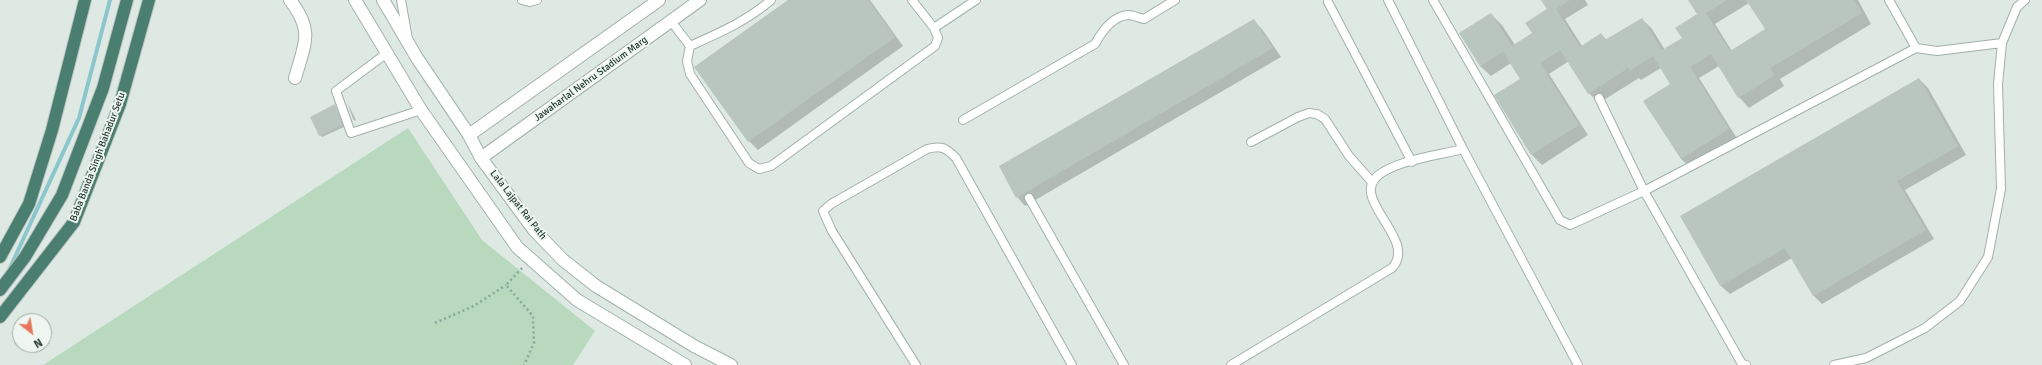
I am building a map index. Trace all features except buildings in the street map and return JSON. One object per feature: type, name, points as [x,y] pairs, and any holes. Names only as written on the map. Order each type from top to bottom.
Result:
[{"type":"highway","points":[[0,257],[29,204],[52,130],[85,0]]},
{"type":"highway","name":"Baba Banda Singh Bahadur Setu","points":[[0,290],[25,257],[62,195],[103,88],[127,0]]},
{"type":"highway","name":"Baba Banda Singh Bahadur Setu","points":[[0,317],[74,222],[120,104],[149,0]]},
{"type":"main road","points":[[290,0],[298,11],[306,30],[306,40],[295,78]]},
{"type":"main road","points":[[355,0],[421,110],[518,248],[577,300],[685,365]]},
{"type":"main road","name":"Lala Lajpat Rai Path","points":[[383,0],[409,44],[469,135],[482,158],[534,230],[563,260],[596,286],[694,346],[731,365]]},
{"type":"main road","points":[[469,135],[659,0]]},
{"type":"main road","name":"Jawaharlal Nehru Stadium Marg","points":[[482,158],[700,0]]},
{"type":"lane","points":[[402,0],[409,44]]},
{"type":"lane","points":[[522,0],[529,2],[537,0]]},
{"type":"lane","points":[[690,46],[731,28],[758,11],[771,0]]},
{"type":"lane","points":[[671,21],[690,46],[687,61],[690,74],[749,163],[759,169],[771,166],[936,46],[938,38],[934,28],[912,0]]},
{"type":"lane","points":[[934,28],[976,0]]},
{"type":"lane","points":[[963,120],[1095,44],[1103,29],[1120,17],[1128,15],[1144,19],[1175,0]]},
{"type":"lane","points":[[1388,0],[1463,149],[1578,365]]},
{"type":"lane","points":[[1433,0],[1562,222],[1570,225],[1644,191],[1916,48],[1937,51],[2002,43]]},
{"type":"lane","points":[[1889,0],[1916,48]]},
{"type":"lane","points":[[1834,365],[1866,358],[1925,328],[1960,301],[1988,257],[2001,189],[1998,84],[2002,43],[2017,7],[2025,0]]},
{"type":"lane","points":[[1328,2],[1412,162]]},
{"type":"lane","points":[[387,53],[336,91],[351,133],[421,110]]},
{"type":"lane","points":[[1599,98],[1644,191],[1742,365]]},
{"type":"lane","points":[[1251,142],[1298,117],[1309,113],[1317,114],[1325,119],[1349,156],[1372,182]]},
{"type":"lane","points":[[916,365],[832,231],[823,211],[826,207],[913,156],[927,149],[936,147],[946,148],[956,158],[1072,365]]},
{"type":"lane","points":[[1230,365],[1392,268],[1398,262],[1399,253],[1397,244],[1372,198],[1370,190],[1372,182],[1382,172],[1396,166],[1463,149]]},
{"type":"lane","points":[[1029,198],[1124,365]]},
{"type":"path","points":[[435,323],[474,306],[506,285],[530,259]]},
{"type":"path","points":[[506,285],[533,316],[534,343],[524,365]]},
{"type":"green space","points":[[408,128],[482,240],[595,331],[573,365],[43,365]]},
{"type":"waterway","points":[[9,270],[79,118],[110,0]]}]
